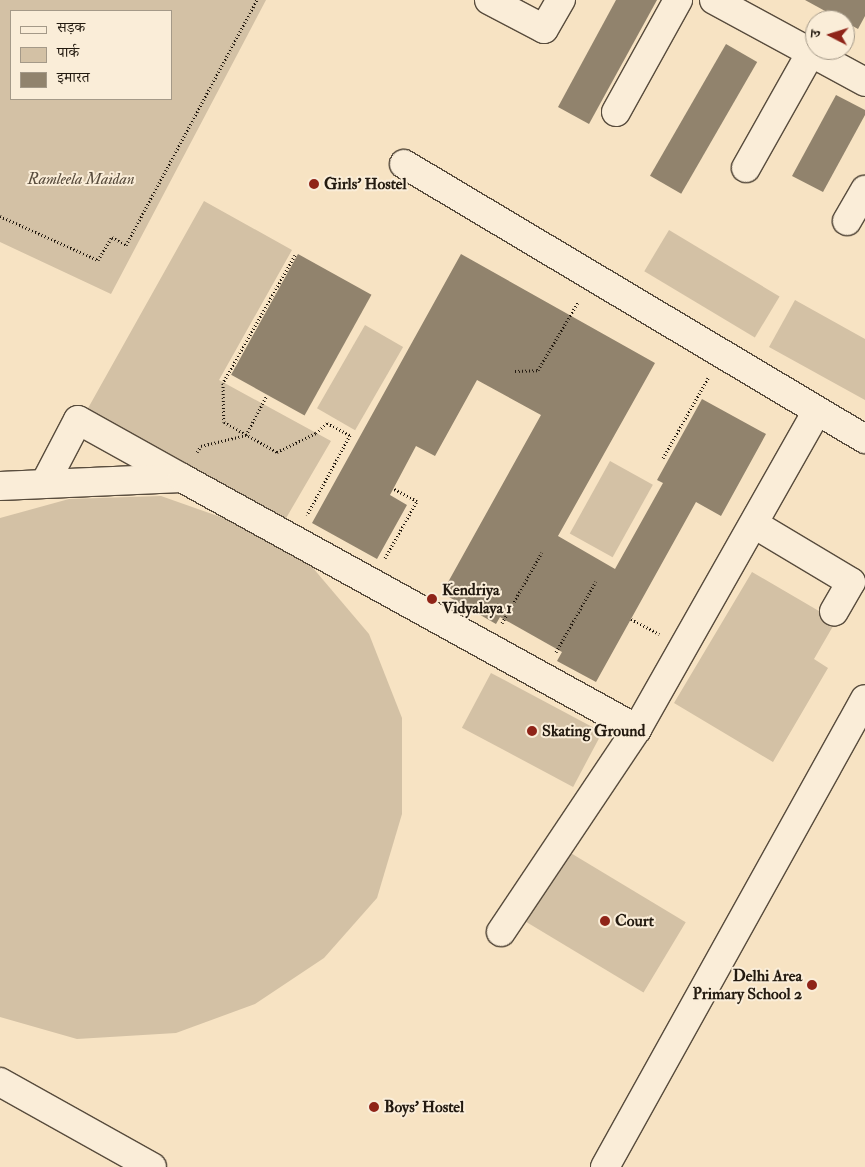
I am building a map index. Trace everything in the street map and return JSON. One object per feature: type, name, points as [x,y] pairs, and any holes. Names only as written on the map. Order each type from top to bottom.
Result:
[{"type":"street","points":[[488,0],[544,29],[561,0]]},
{"type":"street","points":[[616,112],[678,0]]},
{"type":"street","points":[[714,0],[805,49]]},
{"type":"street","points":[[746,168],[807,60]]},
{"type":"street","points":[[825,60],[865,82]]},
{"type":"street","points":[[404,164],[592,278],[865,439]]},
{"type":"street","points":[[847,221],[865,190]]},
{"type":"street","points":[[500,932],[637,729],[817,411]]},
{"type":"street","points":[[45,483],[78,420],[490,646],[637,729]]},
{"type":"street","points":[[0,486],[182,478]]},
{"type":"street","points":[[754,524],[851,582],[834,610]]},
{"type":"street","points":[[605,1167],[865,699]]},
{"type":"street","points":[[0,1082],[152,1167]]},
{"type":"path","points":[[0,216],[98,260],[112,237],[126,245],[257,0]]},
{"type":"path","points":[[294,538],[350,435],[327,423],[316,433],[277,452],[224,422],[223,383],[295,255]]},
{"type":"path","points":[[515,371],[538,370],[592,278]]},
{"type":"path","points":[[663,458],[722,354]]},
{"type":"path","points":[[246,436],[267,395]]},
{"type":"path","points":[[182,478],[201,446],[246,436]]},
{"type":"path","points":[[372,582],[417,501],[393,488]]},
{"type":"path","points":[[490,646],[542,552]]},
{"type":"path","points":[[543,676],[596,581]]},
{"type":"green space","name":"Ramleela Maidan","points":[[0,0],[266,0],[111,294],[0,242]]},
{"type":"green space","points":[[204,201],[292,250],[219,380],[331,441],[285,520],[87,410]]},
{"type":"green space","points":[[669,230],[780,296],[755,338],[644,271]]},
{"type":"green space","points":[[795,300],[865,339],[865,400],[769,347]]},
{"type":"green space","points":[[365,325],[403,347],[355,430],[317,408]]},
{"type":"green space","points":[[610,461],[653,485],[613,557],[570,534]]},
{"type":"green space","points":[[161,496],[246,526],[313,568],[369,634],[402,718],[402,814],[377,898],[324,958],[255,1004],[176,1033],[77,1039],[0,1017],[0,518],[69,499]]},
{"type":"green space","points":[[752,572],[836,621],[814,659],[828,668],[773,762],[674,703]]},
{"type":"green space","name":"Skating Ground","points":[[491,673],[602,732],[573,787],[462,728]]},
{"type":"green space","name":"Court","points":[[564,849],[686,922],[643,992],[522,919]]},
{"type":"building","points":[[616,0],[657,0],[589,124],[558,107]]},
{"type":"building","points":[[805,0],[865,0],[865,16],[858,29],[855,27],[855,10],[823,10]]},
{"type":"building","points":[[726,44],[757,62],[681,194],[650,176]]},
{"type":"building","points":[[836,95],[865,110],[865,115],[823,192],[792,176]]},
{"type":"building","points":[[298,254],[371,295],[305,415],[231,375]]},
{"type":"building","points":[[461,254],[655,363],[558,536],[615,569],[663,483],[657,480],[702,399],[766,434],[721,516],[696,502],[596,682],[557,661],[562,652],[500,617],[496,624],[442,593],[541,415],[477,380],[435,456],[416,446],[390,495],[407,505],[377,559],[312,523]]},
{"type":"place","name":"Girls' Hostel","points":[[314,184]]},
{"type":"place","name":"Kendriya Vidyalaya 1","points":[[432,599]]},
{"type":"place","name":"Skating Ground","points":[[532,731]]},
{"type":"place","name":"Court","points":[[605,921]]},
{"type":"place","name":"Delhi Area Primary School 2","points":[[812,985]]},
{"type":"place","name":"Boys' Hostel","points":[[374,1107]]}]
